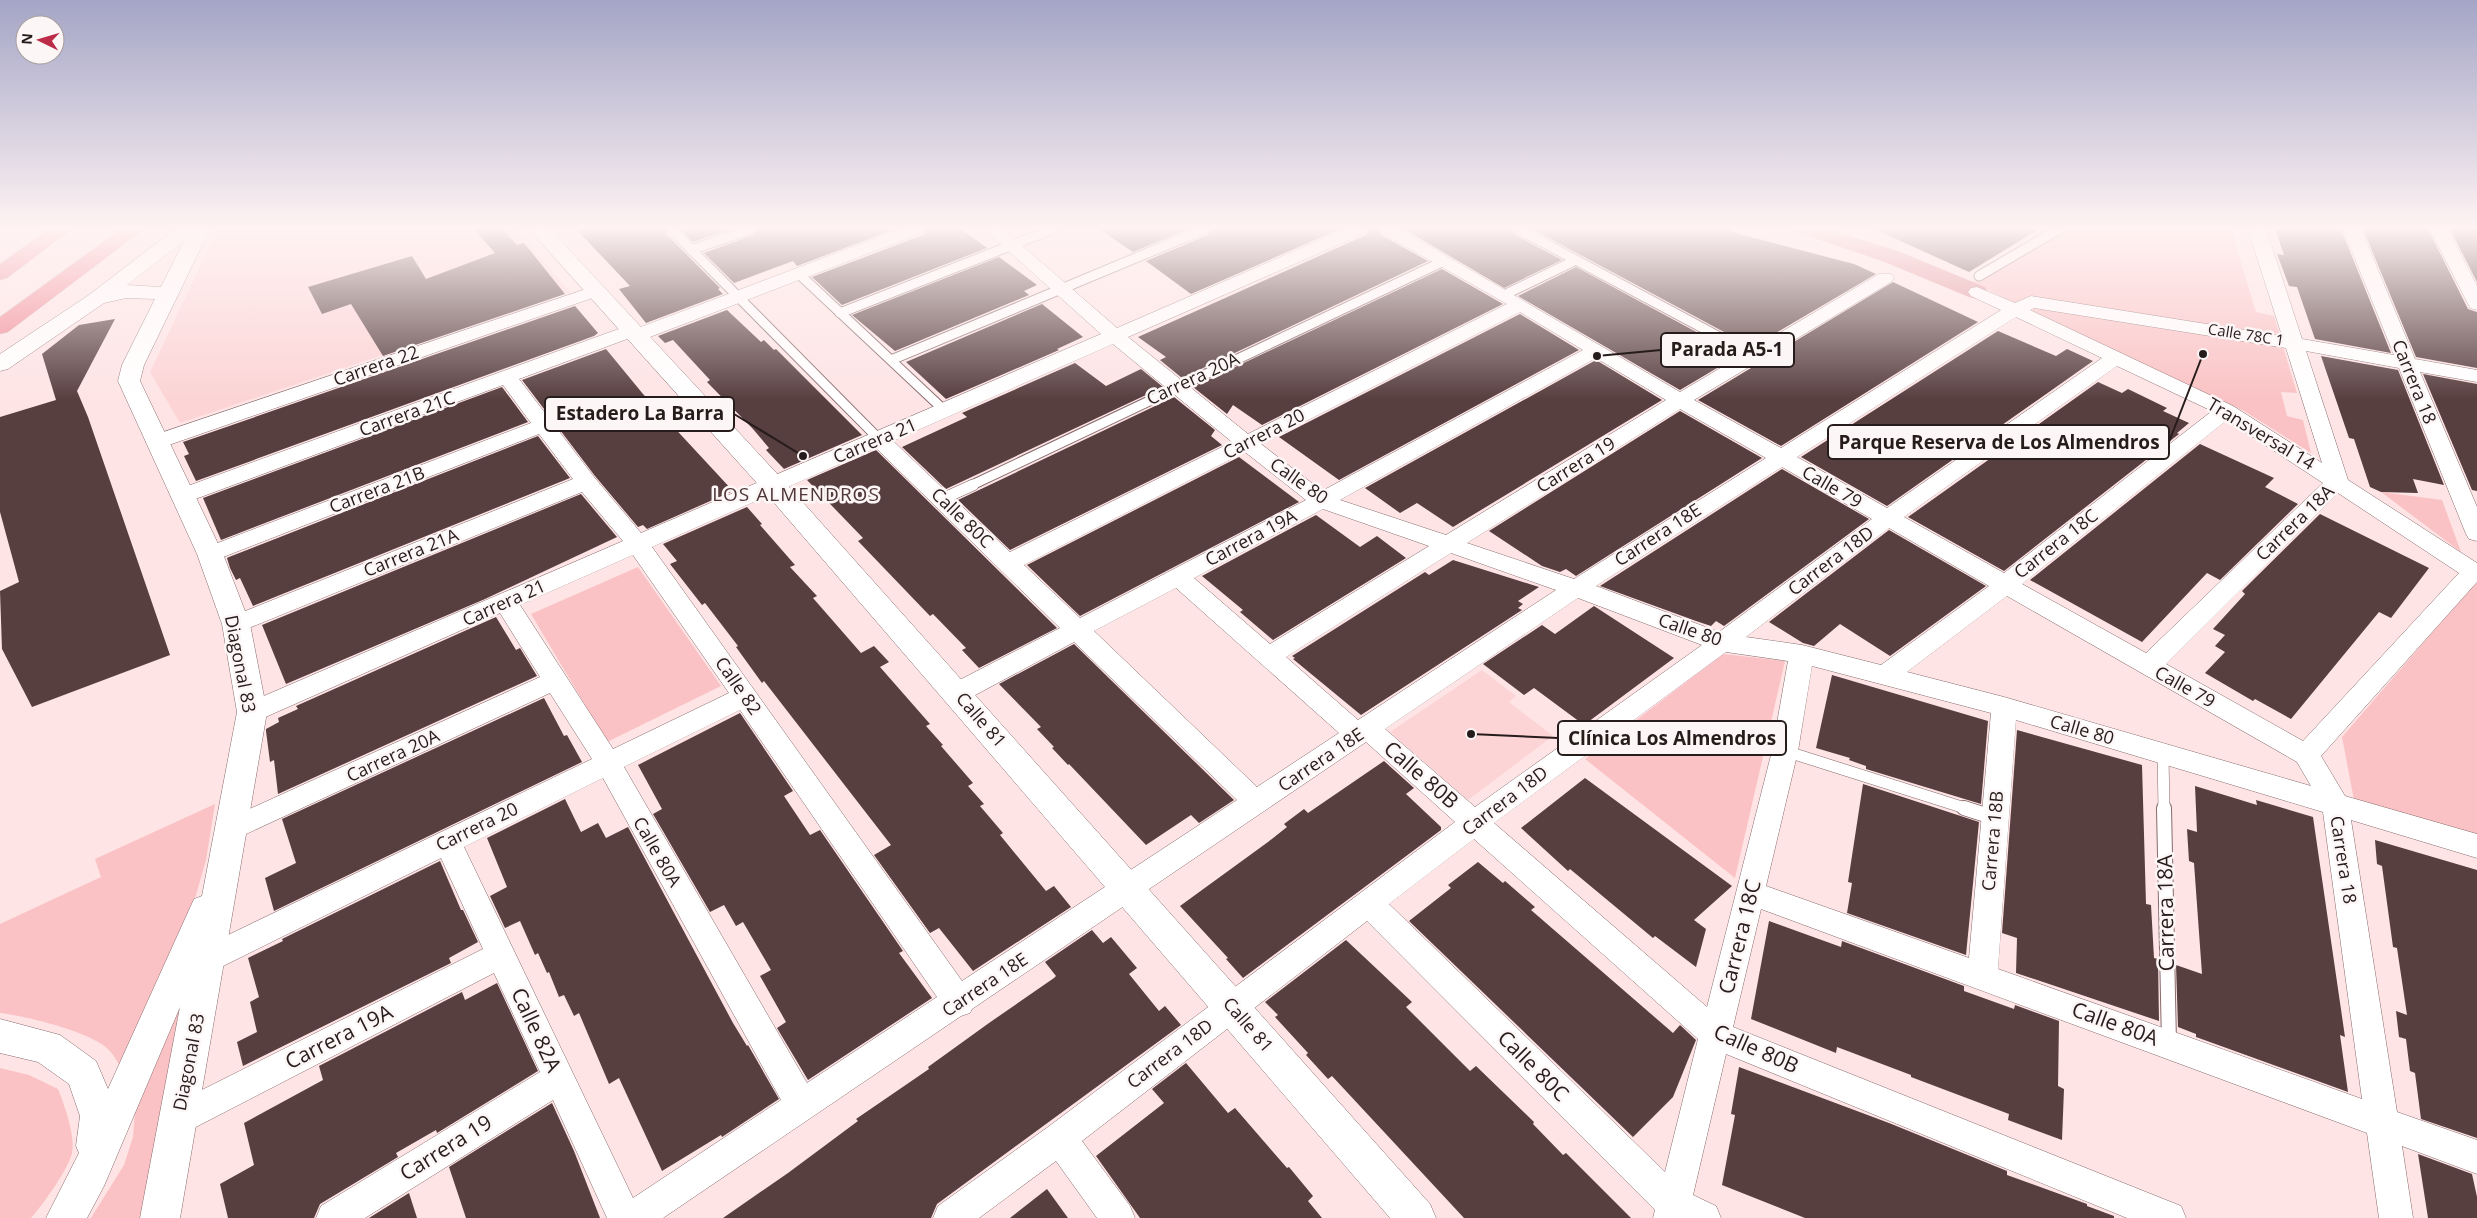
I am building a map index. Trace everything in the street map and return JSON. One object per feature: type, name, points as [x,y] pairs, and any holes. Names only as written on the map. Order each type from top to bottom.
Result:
[{"type":"highway","points":[[0,327],[56,286]]},
{"type":"street","points":[[0,364],[113,286]]},
{"type":"street","name":"Diagonal 83","points":[[160,1218],[252,712],[236,624],[210,554],[129,381],[132,365],[171,286]]},
{"type":"street","name":"Calle 81","points":[[590,286],[773,485],[1416,1218]]},
{"type":"street","name":"Carrera 21C","points":[[182,496],[507,377],[769,286]]},
{"type":"street","name":"Calle 80","points":[[1057,286],[1116,337],[1246,443],[1321,501],[1576,588],[1722,643],[1802,654],[2004,707],[2477,846]]},
{"type":"street","name":"Carrera 21","points":[[252,712],[1231,286]]},
{"type":"street","name":"Calle 79","points":[[1487,286],[1680,400],[2306,755]]},
{"type":"street","name":"Carrera 19","points":[[1269,656],[1680,400],[1872,286]]},
{"type":"street","name":"Transversal 14","points":[[1981,286],[2015,310],[2226,410],[2338,481],[2475,573]]},
{"type":"street","name":"Carrera 18A","points":[[2148,666],[2338,481],[2275,286]]},
{"type":"street","name":"Carrera 18","points":[[2375,286],[2477,534]]},
{"type":"street","points":[[2468,286],[2477,304]]},
{"type":"street","points":[[96,299],[120,290],[143,290],[167,294]]},
{"type":"street","name":"Carrera 22","points":[[156,442],[595,291]]},
{"type":"street","name":"Carrera 20","points":[[1008,564],[1246,443],[1512,300]]},
{"type":"street","name":"Calle 78C 1","points":[[2015,310],[2031,302],[2043,302],[2293,343],[2477,376]]},
{"type":"street","name":"Carrera 18E","points":[[633,1218],[959,1003],[1576,588],[1780,457],[2015,310]]},
{"type":"street","name":"Carrera 19A","points":[[957,693],[1321,501],[1595,351]]},
{"type":"street","name":"Carrera 18D","points":[[950,1218],[1060,1138],[1475,822],[1722,643],[1888,518],[2115,358]]},
{"type":"street","name":"Calle 82","points":[[507,377],[586,482],[637,544],[746,696],[959,1003]]},
{"type":"street","name":"Carrera 18C","points":[[1884,676],[2004,585],[2226,410]]},
{"type":"street","name":"Carrera 21B","points":[[210,554],[544,425]]},
{"type":"street","name":"Calle 80C","points":[[879,439],[1008,564],[1079,629],[1257,803]]},
{"type":"street","name":"Carrera 21A","points":[[236,624],[586,482]]},
{"type":"street","points":[[2306,755],[2475,573]]},
{"type":"street","name":"Calle 80B","points":[[1178,577],[1269,656],[1475,822],[1716,1035],[2169,1218]]},
{"type":"street","name":"Calle 80A","points":[[506,603],[608,763],[802,1106]]},
{"type":"street","name":"Carrera 18C","points":[[1671,1211],[1752,893],[1785,750],[1802,654]]},
{"type":"street","name":"Carrera 20A","points":[[231,830],[554,681]]},
{"type":"street","name":"Carrera 20","points":[[208,959],[746,696]]},
{"type":"street","name":"Carrera 18B","points":[[1982,976],[2004,707]]},
{"type":"street","name":"Carrera 18","points":[[2306,755],[2335,804],[2396,1218]]},
{"type":"street","name":"Calle 82A","points":[[448,842],[625,1218]]},
{"type":"street","points":[[66,1218],[90,1172],[224,869]]},
{"type":"street","name":"Calle 80A","points":[[1752,893],[2169,1043],[2477,1157]]},
{"type":"street","name":"Calle 80C","points":[[1369,904],[1671,1211],[1704,1218]]},
{"type":"street","name":"Carrera 19A","points":[[178,1120],[501,956]]},
{"type":"street","points":[[0,1036],[47,1047],[82,1073],[99,1116],[90,1172]]},
{"type":"street","name":"Carrera 19","points":[[333,1218],[559,1078]]},
{"type":"street","points":[[1060,1138],[1118,1218]]},
{"type":"lane","name":"Calle 80C","points":[[726,286],[879,439]]},
{"type":"lane","points":[[811,286],[945,411]]},
{"type":"lane","points":[[840,313],[909,286]]},
{"type":"lane","points":[[891,360],[1072,286]]},
{"type":"lane","name":"Carrera 20A","points":[[942,499],[1391,286]]},
{"type":"lane","name":"Carrera 20","points":[[1512,300],[1535,286]]},
{"type":"lane","points":[[1624,286],[1755,356]]},
{"type":"lane","points":[[1785,750],[1995,818]]},
{"type":"lane","name":"Carrera 18A","points":[[2163,754],[2169,1043]]},
{"type":"shaded area","points":[[191,286],[565,286],[570,292],[180,423],[150,372]]},
{"type":"shaded area","points":[[1980,286],[2248,286],[2256,312],[2274,316],[2297,393],[2281,392],[2287,416],[2303,420],[2311,453],[2244,411],[2031,312]]},
{"type":"shaded area","points":[[2381,492],[2442,500],[2461,552]]},
{"type":"shaded area","points":[[638,567],[721,686],[607,742],[531,614]]},
{"type":"shaded area","points":[[2475,583],[2477,584],[2477,836],[2354,800],[2342,737]]},
{"type":"shaded area","points":[[1723,654],[1785,661],[1735,878],[1585,759]]},
{"type":"shaded area","points":[[1482,670],[1516,696],[1509,702],[1553,736],[1468,800],[1390,732]]},
{"type":"shaded area","points":[[215,804],[206,860],[196,895],[120,1066],[109,1050],[101,1043],[88,1037],[41,1021],[0,1013],[0,924],[101,877],[95,859]]},
{"type":"shaded area","points":[[189,968],[142,1218],[91,1218],[124,1165],[133,1137],[136,1100]]},
{"type":"shaded area","points":[[0,1068],[29,1075],[58,1089],[71,1130],[73,1146],[70,1160],[42,1205],[31,1218],[0,1218]]},
{"type":"building","points":[[558,286],[565,294],[383,356],[351,304],[322,314],[308,287]]},
{"type":"building","points":[[630,286],[718,286],[720,288],[718,289],[723,294],[646,323],[619,289]]},
{"type":"building","points":[[821,286],[891,286],[842,305]]},
{"type":"building","points":[[926,286],[1035,286],[1024,291],[1029,295],[895,351],[852,315]]},
{"type":"building","points":[[1180,286],[1210,286],[1191,294]]},
{"type":"building","points":[[1252,286],[1376,286],[1182,378],[1160,360],[1166,357],[1138,337]]},
{"type":"building","points":[[1406,286],[1471,286],[1503,304],[1262,425],[1233,405],[1227,414],[1193,387]]},
{"type":"building","points":[[1538,286],[1611,286],[1739,355],[1680,390],[1518,296]]},
{"type":"building","points":[[1638,286],[1856,286],[1752,347]]},
{"type":"building","points":[[1887,286],[1901,286],[1978,322],[1781,446],[1698,400]]},
{"type":"building","points":[[2289,286],[2364,286],[2391,353],[2315,339],[2297,287]]},
{"type":"building","points":[[2387,286],[2456,286],[2468,309],[2477,312],[2477,368],[2416,357]]},
{"type":"building","points":[[1042,304],[1083,337],[1057,349],[1059,350],[946,399],[906,362]]},
{"type":"building","points":[[575,306],[598,333],[594,336],[196,481],[184,456],[189,454],[183,442]]},
{"type":"building","points":[[727,310],[761,342],[764,340],[774,350],[776,349],[862,435],[784,469],[766,450],[769,448],[753,429],[707,382],[710,380],[673,340],[665,343],[658,336]]},
{"type":"building","points":[[1520,314],[1579,350],[1339,480],[1279,437]]},
{"type":"building","points":[[115,319],[77,391],[88,417],[170,655],[32,707],[2,649],[0,591],[19,582],[0,512],[0,417],[56,400],[42,354],[79,325]]},
{"type":"building","points":[[1998,331],[2056,356],[2067,349],[2093,361],[1887,506],[1801,457]]},
{"type":"building","points":[[606,349],[643,394],[733,491],[647,529],[643,525],[638,527],[595,476],[522,380]]},
{"type":"building","points":[[2321,356],[2398,370],[2444,485],[2413,479],[2418,493],[2381,492],[2370,487],[2354,439],[2349,438]]},
{"type":"building","points":[[1596,360],[1662,400],[1453,527],[1417,503],[1400,513],[1365,488]]},
{"type":"building","points":[[1075,363],[1106,386],[1141,369],[1163,387],[946,489],[902,447],[967,417],[962,413]]},
{"type":"building","points":[[2423,374],[2477,384],[2477,491],[2472,490]]},
{"type":"building","points":[[2098,382],[2122,393],[2128,389],[2167,408],[2163,411],[2189,423],[2177,433],[2179,434],[2004,571],[1908,517]]},
{"type":"building","points":[[502,387],[528,422],[221,540],[203,498]]},
{"type":"building","points":[[1174,397],[1215,430],[1211,436],[1222,445],[1010,550],[958,500]]},
{"type":"building","points":[[1680,411],[1762,458],[1576,576],[1566,569],[1560,572],[1542,566],[1489,531]]},
{"type":"building","points":[[538,436],[570,478],[253,606],[240,578],[236,580],[230,568],[227,558],[229,557]]},
{"type":"building","points":[[2200,444],[2274,478],[2265,487],[2298,504],[2220,580],[2207,573],[2142,642],[2030,580]]},
{"type":"building","points":[[876,450],[1057,628],[979,668],[962,650],[966,648],[933,614],[930,616],[858,541],[863,538],[807,480]]},
{"type":"building","points":[[1239,457],[1299,502],[1080,616],[1027,565]]},
{"type":"building","points":[[1782,469],[1869,519],[1724,626],[1716,621],[1711,626],[1600,586]]},
{"type":"building","points":[[581,494],[617,537],[485,599],[286,684],[262,625]]},
{"type":"building","points":[[747,507],[795,565],[790,567],[817,596],[813,598],[861,653],[874,646],[889,662],[880,667],[930,724],[926,726],[973,783],[968,786],[984,804],[980,806],[1003,833],[1000,835],[1046,891],[1054,886],[1071,907],[973,971],[939,928],[930,933],[874,855],[891,845],[764,681],[762,683],[736,647],[738,646],[705,603],[702,605],[670,564],[677,561],[663,544]]},
{"type":"building","points":[[2320,514],[2429,568],[2391,618],[2379,612],[2291,719],[2255,699],[2253,701],[2205,673],[2225,652],[2215,646],[2225,635],[2213,629],[2245,594],[2242,591]]},
{"type":"building","points":[[1316,515],[1360,547],[1377,536],[1406,558],[1273,640],[1240,612],[1243,610],[1202,576]]},
{"type":"building","points":[[1889,530],[1986,586],[1890,656],[1840,624],[1814,646],[1803,643],[1769,622]]},
{"type":"building","points":[[1453,560],[1539,587],[1518,601],[1523,604],[1518,608],[1522,610],[1361,715],[1293,659],[1295,658],[1292,656],[1425,572],[1429,575]]},
{"type":"building","points":[[1594,606],[1674,658],[1584,725],[1534,688],[1524,695],[1483,664],[1542,625],[1555,634]]},
{"type":"building","points":[[496,617],[516,650],[520,648],[537,676],[278,794],[274,760],[270,762],[266,729],[279,722],[278,718],[298,709],[296,706]]},
{"type":"building","points":[[1074,644],[1234,800],[1199,823],[1191,815],[1146,845],[1052,748],[1054,747],[1037,729],[1041,727],[999,684]]},
{"type":"building","points":[[1832,675],[1988,721],[1981,804],[1866,769],[1866,766],[1849,760],[1850,758],[1816,748]]},
{"type":"building","points":[[544,698],[564,736],[567,735],[582,762],[274,911],[265,878],[296,863],[282,819]]},
{"type":"building","points":[[740,713],[793,791],[784,796],[810,835],[820,830],[903,951],[899,953],[932,998],[808,1080],[777,1028],[786,1022],[760,976],[771,970],[743,922],[736,926],[724,905],[710,912],[653,814],[662,809],[638,765]]},
{"type":"building","points":[[2017,730],[2142,765],[2146,904],[2151,905],[2154,958],[2158,959],[2159,1021],[2016,973],[2017,938],[2002,933]]},
{"type":"building","points":[[1384,761],[1414,788],[1406,794],[1441,827],[1441,830],[1243,978],[1226,959],[1228,958],[1180,906],[1268,842],[1287,827],[1284,824],[1304,809],[1308,813]]},
{"type":"building","points":[[1585,778],[1732,886],[1694,920],[1706,929],[1696,967],[1655,936],[1653,938],[1570,869],[1568,871],[1521,828]]},
{"type":"building","points":[[1863,784],[1979,822],[1966,955],[1847,913],[1852,883],[1848,882]]},
{"type":"building","points":[[2195,786],[2257,805],[2256,800],[2313,817],[2345,1037],[2340,1035],[2348,1092],[2196,1037],[2196,1034],[2178,1027],[2176,965],[2202,974],[2194,863],[2189,861],[2187,829],[2197,832]]},
{"type":"building","points":[[565,799],[581,832],[598,823],[606,838],[628,827],[733,1023],[779,1099],[722,1137],[721,1135],[662,1171],[619,1078],[609,1084],[579,1013],[574,1016],[564,995],[559,997],[549,972],[547,973],[538,953],[535,955],[520,921],[505,928],[490,896],[507,887],[487,838]]},
{"type":"building","points":[[2375,840],[2477,870],[2477,1138],[2421,1119],[2415,1073],[2410,1071],[2406,1039],[2399,1037],[2396,1011],[2407,1015],[2397,948],[2393,947],[2382,866],[2377,864]]},
{"type":"building","points":[[440,861],[461,910],[463,910],[478,942],[449,958],[451,963],[243,1066],[237,1042],[257,1032],[250,1002],[259,997],[248,958],[283,941],[282,939]]},
{"type":"building","points":[[1478,862],[1503,883],[1505,881],[1535,907],[1531,910],[1673,1033],[1680,1025],[1696,1040],[1673,1097],[1633,1137],[1409,921],[1451,888],[1448,885]]},
{"type":"building","points":[[1769,921],[1841,947],[1842,941],[1964,986],[1964,991],[2014,1009],[2015,1005],[2059,1021],[2058,1086],[2064,1089],[2062,1140],[2008,1120],[2009,1114],[1911,1077],[1911,1075],[1837,1047],[1836,1053],[1751,1019]]},
{"type":"building","points":[[1092,930],[1103,943],[1111,937],[1137,968],[1129,974],[1159,1011],[1165,1006],[1181,1025],[937,1204],[931,1218],[723,1218],[858,1121],[856,1119],[929,1069],[928,1067],[1054,978],[1056,976],[1045,962]]},
{"type":"building","points":[[1346,940],[1412,1002],[1406,1007],[1470,1071],[1476,1066],[1534,1122],[1533,1124],[1563,1155],[1566,1153],[1631,1218],[1464,1218],[1332,1076],[1328,1079],[1306,1055],[1308,1053],[1275,1017],[1278,1015],[1265,1002]]},
{"type":"building","points":[[497,983],[538,1071],[437,1133],[436,1130],[396,1153],[398,1157],[320,1204],[314,1218],[228,1218],[220,1184],[254,1165],[244,1123],[323,1080],[319,1066],[462,992],[465,1000]]},
{"type":"building","points":[[1186,1063],[1228,1113],[1235,1108],[1287,1168],[1289,1167],[1313,1196],[1308,1201],[1322,1218],[1140,1218],[1096,1156],[1164,1103],[1152,1089]]},
{"type":"building","points":[[1739,1067],[1889,1123],[2007,1171],[2007,1175],[2087,1204],[2087,1206],[2114,1216],[2114,1218],[1805,1218],[1722,1185],[1735,1115],[1731,1114]]},
{"type":"building","points":[[552,1103],[574,1151],[600,1218],[466,1218],[449,1167]]},
{"type":"building","points":[[2418,1154],[2472,1174],[2477,1197],[2477,1218],[2428,1218]]},
{"type":"building","points":[[1047,1189],[1068,1218],[1010,1218]]},
{"type":"building","points":[[409,1193],[417,1218],[369,1218]]},
{"type":"waterway","points":[[1962,286],[1977,292]]},
{"type":"place","name":"Parque Reserva de Los Almendros","points":[[2203,354]]},
{"type":"place","name":"Parada A5-1","points":[[1597,356]]},
{"type":"place","name":"Estadero La Barra","points":[[803,456]]},
{"type":"place","name":"Clínica Los Almendros","points":[[1471,734]]},
{"type":"district","name":"LOS ALMENDROS","points":[[796,494]]}]
